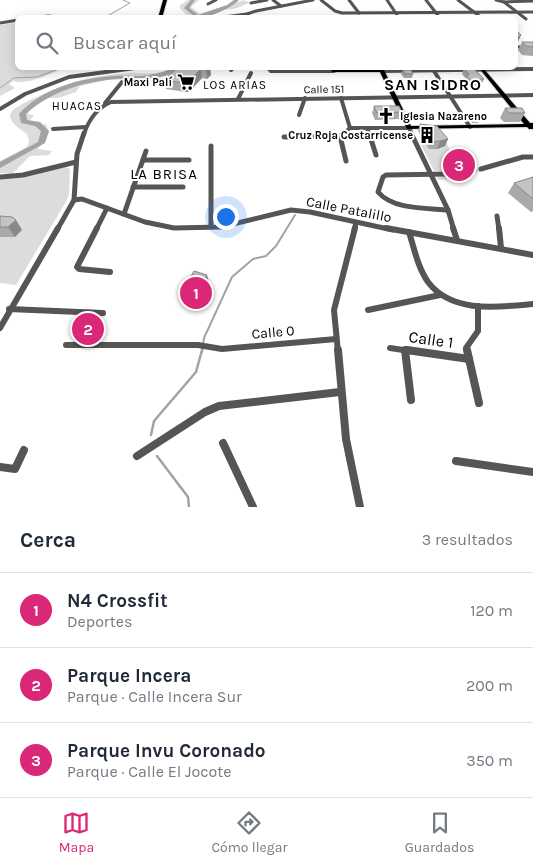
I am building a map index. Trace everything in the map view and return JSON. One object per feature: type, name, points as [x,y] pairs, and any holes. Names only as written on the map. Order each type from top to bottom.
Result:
[{"type":"main road","points":[[161,15],[165,0]]},
{"type":"main road","points":[[381,70],[409,128],[532,127]]},
{"type":"main road","points":[[483,70],[532,127]]},
{"type":"street","points":[[208,4],[216,0]]},
{"type":"street","points":[[251,3],[267,0]]},
{"type":"street","points":[[273,0],[281,6]]},
{"type":"street","points":[[250,15],[281,6],[313,0]]},
{"type":"street","points":[[321,0],[338,13],[533,12]]},
{"type":"street","points":[[349,0],[357,13]]},
{"type":"street","points":[[388,0],[396,13]]},
{"type":"street","points":[[426,0],[437,13]]},
{"type":"street","points":[[458,0],[478,15]]},
{"type":"street","points":[[496,0],[504,2],[533,1]]},
{"type":"street","points":[[504,2],[526,19]]},
{"type":"street","points":[[237,8],[239,14]]},
{"type":"street","points":[[218,11],[220,15]]},
{"type":"street","points":[[494,12],[497,15]]},
{"type":"street","points":[[230,15],[243,15]]},
{"type":"street","points":[[0,23],[15,20]]},
{"type":"street","points":[[518,47],[533,47]]},
{"type":"street","points":[[518,69],[533,69]]},
{"type":"street","points":[[0,109],[25,94],[69,78],[119,70]]},
{"type":"street","points":[[434,70],[470,127]]},
{"type":"street","points":[[238,99],[251,73]]},
{"type":"street","points":[[0,328],[9,309],[74,200],[76,162],[86,127],[92,116],[122,82]]},
{"type":"street","name":"Calle 151","points":[[102,106],[115,101],[533,95]]},
{"type":"street","points":[[299,115],[305,98]]},
{"type":"street","points":[[341,98],[350,128]]},
{"type":"street","points":[[53,129],[86,127]]},
{"type":"street","points":[[284,137],[340,136],[350,128],[409,128],[448,210],[457,240]]},
{"type":"street","points":[[367,128],[376,155]]},
{"type":"street","points":[[340,136],[346,161]]},
{"type":"street","points":[[211,146],[211,227]]},
{"type":"street","points":[[124,214],[146,152]]},
{"type":"street","points":[[481,169],[523,157],[533,157]]},
{"type":"street","points":[[143,160],[189,160]]},
{"type":"street","points":[[1,176],[23,175],[76,162]]},
{"type":"street","points":[[448,210],[389,202],[380,197],[378,192],[383,177],[386,176],[449,174]]},
{"type":"street","points":[[134,187],[183,187]]},
{"type":"street","name":"Calle Patalillo","points":[[74,200],[82,199],[160,226],[211,227],[235,224],[291,210],[533,254]]},
{"type":"street","points":[[107,208],[77,266],[79,269],[110,272]]},
{"type":"street","points":[[497,216],[501,248]]},
{"type":"street","points":[[356,223],[334,310],[340,392],[346,439],[360,507]]},
{"type":"street","points":[[409,232],[424,274],[429,284],[440,295],[478,306],[533,304]]},
{"type":"street","points":[[368,310],[440,295]]},
{"type":"street","points":[[478,306],[478,331],[466,348],[479,403]]},
{"type":"street","points":[[9,309],[103,313]]},
{"type":"street","name":"Calle 0","points":[[66,345],[198,345],[222,349],[336,339]]},
{"type":"street","name":"Calle 1","points":[[390,348],[469,359]]},
{"type":"street","points":[[404,350],[411,400]]},
{"type":"street","points":[[137,456],[205,412],[219,406],[340,392]]},
{"type":"street","points":[[223,443],[253,507]]},
{"type":"street","points":[[0,467],[15,469],[24,450]]},
{"type":"street","points":[[456,461],[533,472]]},
{"type":"shaded area","points":[[188,0],[199,0],[191,7],[200,14],[244,0],[250,3],[235,9],[217,10],[204,15],[187,15],[179,6]]},
{"type":"shaded area","points":[[15,22],[15,70],[58,70],[25,82],[13,81],[9,84],[15,88],[0,96],[0,25]]},
{"type":"shaded area","points":[[166,70],[181,70],[154,80],[148,78],[107,80],[80,86],[76,92],[58,98],[46,98],[28,110],[28,114],[34,115],[30,120],[36,126],[46,124],[49,133],[38,149],[52,151],[49,155],[30,156],[12,174],[0,173],[0,161],[27,147],[29,141],[27,134],[18,128],[10,118],[10,114],[17,107],[67,84],[82,80],[123,73],[156,73]]},
{"type":"shaded area","points":[[445,140],[450,150],[481,171],[454,179],[438,180],[437,177],[452,176],[450,171],[434,171],[419,141]]},
{"type":"shaded area","points":[[65,167],[70,169],[67,200],[16,285],[0,283],[0,237],[15,237],[22,230],[19,226],[0,225],[0,178],[22,177]]},
{"type":"shaded area","points":[[83,315],[103,316],[94,342],[73,342]]},
{"type":"building","points":[[522,42],[533,42],[533,47],[526,46]]},
{"type":"building","points":[[175,70],[200,70],[189,81],[184,83],[164,80]]},
{"type":"building","points":[[403,70],[411,70],[413,74],[405,74]]},
{"type":"building","points":[[465,70],[475,70],[484,79],[470,80],[466,75],[469,75]]},
{"type":"building","points":[[374,106],[399,106],[402,112],[377,113]]},
{"type":"building","points":[[505,108],[522,108],[525,113],[509,113]]},
{"type":"building","points":[[472,114],[476,114],[480,118],[474,118]]},
{"type":"building","points":[[420,124],[437,126],[448,139],[431,142]]},
{"type":"building","points":[[533,177],[533,199],[514,183]]},
{"type":"building","points":[[0,216],[12,217],[16,220],[8,227],[0,227]]},
{"type":"building","points":[[194,271],[207,275],[192,303],[180,296]]},
{"type":"waterway","points":[[109,15],[130,3],[123,0]]},
{"type":"waterway","points":[[193,0],[186,8],[195,15]]},
{"type":"waterway","points":[[202,15],[229,6],[237,0]]},
{"type":"waterway","points":[[0,88],[14,78],[37,77],[56,70]]},
{"type":"waterway","points":[[0,165],[41,143],[45,131],[37,124],[24,121],[22,114],[44,97],[71,85],[114,77],[148,78],[174,70]]},
{"type":"waterway","points":[[202,352],[204,338],[232,277],[253,259],[266,256],[276,246],[295,215]]},
{"type":"waterway","points":[[151,435],[154,421],[196,372],[202,350]]},
{"type":"waterway","points":[[157,456],[188,497],[189,507]]},
{"type":"place","name":"Maxi Palí","points":[[186,82]]},
{"type":"place","name":"Iglesia Nazareno","points":[[386,116]]},
{"type":"place","name":"Cruz Roja Costarricense","points":[[427,135]]},
{"type":"place","name":"Parque Invu Coronado","points":[[459,165]]},
{"type":"place","name":"N4 Crossfit","points":[[196,293]]},
{"type":"place","name":"Parque Incera","points":[[88,329]]},
{"type":"district","name":"SAN ISIDRO","points":[[433,84]]},
{"type":"district","name":"LOS ARIAS","points":[[235,85]]},
{"type":"district","name":"HUACAS","points":[[77,106]]},
{"type":"district","name":"LA BRISA","points":[[164,174]]}]
